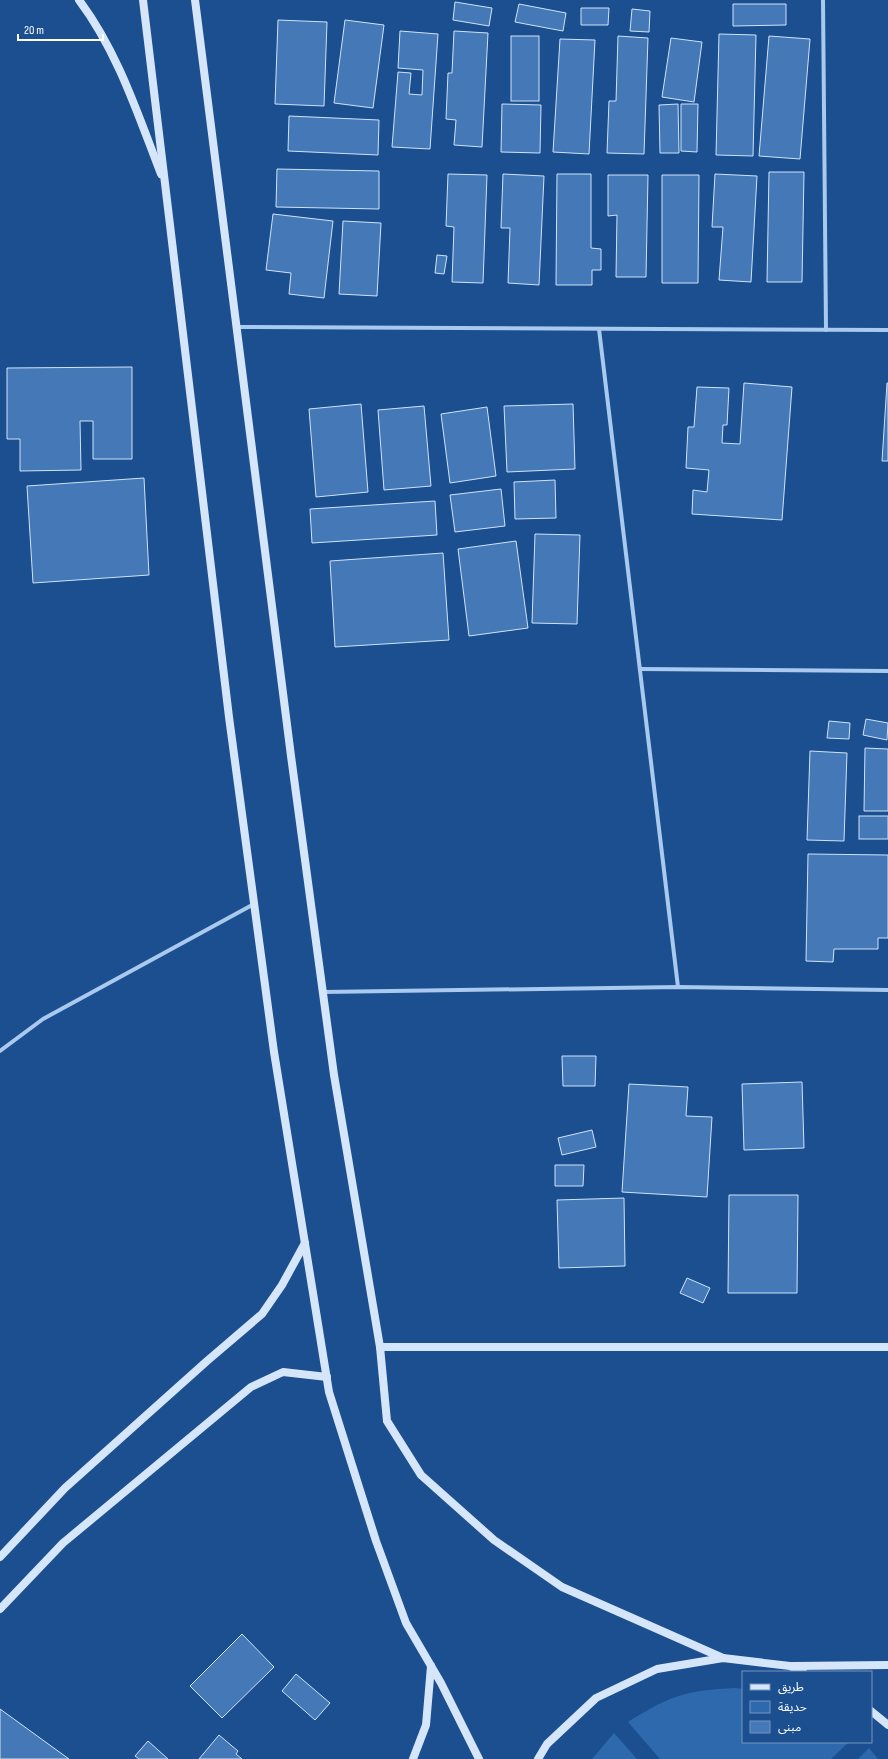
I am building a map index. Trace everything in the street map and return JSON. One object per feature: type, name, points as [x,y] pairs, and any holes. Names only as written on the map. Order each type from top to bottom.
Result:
[{"type":"main road","points":[[79,0],[95,22],[126,85],[165,186]]},
{"type":"main road","points":[[143,0],[228,709],[274,1052],[329,1392],[376,1542],[406,1623],[431,1666],[479,1759]]},
{"type":"main road","points":[[195,0],[236,328],[334,1075],[380,1347],[387,1422],[421,1475],[494,1540],[562,1587],[724,1658]]},
{"type":"main road","points":[[0,1557],[65,1488],[262,1314],[282,1286],[305,1243]]},
{"type":"main road","points":[[380,1347],[888,1346]]},
{"type":"main road","points":[[0,1609],[63,1543],[251,1388],[283,1372],[327,1377]]},
{"type":"main road","points":[[538,1759],[547,1744],[596,1698],[657,1669],[724,1658],[790,1666],[888,1665]]},
{"type":"main road","points":[[413,1759],[426,1726],[431,1666]]},
{"type":"main road","points":[[790,1666],[801,1671]]},
{"type":"main road","points":[[872,1712],[888,1725]]},
{"type":"street","points":[[823,0],[826,330]]},
{"type":"street","points":[[236,328],[888,330]]},
{"type":"street","points":[[599,329],[678,987]]},
{"type":"street","points":[[640,669],[888,671]]},
{"type":"street","points":[[0,1051],[43,1019],[254,903]]},
{"type":"street","points":[[323,992],[678,987],[888,990]]},
{"type":"green space","points":[[742,1689],[742,1743],[848,1743],[831,1759],[660,1759],[628,1722],[667,1700],[704,1690]]},
{"type":"green space","points":[[614,1733],[637,1759],[592,1759]]},
{"type":"green space","points":[[869,1748],[878,1759],[858,1759]]},
{"type":"building","points":[[455,2],[492,8],[489,26],[453,20]]},
{"type":"building","points":[[519,4],[566,13],[563,31],[515,22]]},
{"type":"building","points":[[733,4],[786,4],[786,25],[733,26]]},
{"type":"building","points":[[581,8],[609,8],[608,25],[581,25]]},
{"type":"building","points":[[632,9],[650,11],[649,32],[630,31]]},
{"type":"building","points":[[278,20],[327,22],[324,106],[275,104]]},
{"type":"building","points":[[345,20],[384,25],[373,108],[334,103]]},
{"type":"building","points":[[400,31],[438,34],[430,149],[392,147],[398,72],[411,73],[409,94],[422,95],[423,70],[398,68]]},
{"type":"building","points":[[454,31],[488,33],[482,147],[454,145],[456,120],[446,119],[448,73],[452,73]]},
{"type":"building","points":[[719,34],[756,35],[753,156],[716,155]]},
{"type":"building","points":[[511,36],[539,36],[539,101],[511,101]]},
{"type":"building","points":[[618,36],[648,38],[644,154],[607,153],[609,101],[616,101]]},
{"type":"building","points":[[769,36],[810,39],[800,159],[759,156]]},
{"type":"building","points":[[671,38],[702,42],[694,102],[662,97]]},
{"type":"building","points":[[560,39],[595,40],[589,154],[553,152]]},
{"type":"building","points":[[502,104],[541,105],[540,153],[501,152]]},
{"type":"building","points":[[678,104],[679,153],[660,153],[659,105]]},
{"type":"building","points":[[681,104],[698,104],[697,152],[681,151]]},
{"type":"building","points":[[289,116],[379,120],[378,155],[288,151]]},
{"type":"building","points":[[277,169],[379,171],[379,209],[276,207]]},
{"type":"building","points":[[769,172],[804,172],[802,282],[767,282]]},
{"type":"building","points":[[448,174],[487,175],[483,283],[452,282],[454,227],[446,226]]},
{"type":"building","points":[[503,174],[544,176],[539,285],[508,283],[510,228],[501,228]]},
{"type":"building","points":[[557,174],[591,174],[591,248],[601,249],[601,270],[592,270],[592,285],[556,285]]},
{"type":"building","points":[[715,174],[757,176],[751,282],[719,280],[723,227],[712,227]]},
{"type":"building","points":[[608,175],[648,175],[646,277],[616,277],[617,215],[608,216]]},
{"type":"building","points":[[662,175],[699,175],[698,283],[662,283]]},
{"type":"building","points":[[273,214],[333,221],[324,298],[289,294],[291,273],[266,270]]},
{"type":"building","points":[[343,221],[381,223],[377,296],[339,294]]},
{"type":"building","points":[[437,255],[447,256],[444,274],[435,273]]},
{"type":"building","points":[[132,367],[132,459],[93,459],[93,421],[80,421],[81,470],[20,471],[20,439],[7,439],[7,368]]},
{"type":"building","points":[[744,383],[792,387],[782,520],[692,514],[693,490],[707,492],[709,470],[686,468],[688,427],[694,427],[697,387],[729,388],[727,425],[723,425],[722,443],[740,444]]},
{"type":"building","points":[[887,383],[888,461],[882,461]]},
{"type":"building","points":[[361,404],[368,492],[316,497],[309,409]]},
{"type":"building","points":[[573,404],[575,469],[507,472],[504,406]]},
{"type":"building","points":[[424,406],[431,486],[384,490],[378,410]]},
{"type":"building","points":[[487,407],[496,476],[450,483],[441,414]]},
{"type":"building","points":[[144,478],[149,575],[33,583],[27,486]]},
{"type":"building","points":[[555,480],[556,518],[515,519],[514,482]]},
{"type":"building","points":[[501,489],[505,526],[455,532],[450,495]]},
{"type":"building","points":[[435,501],[437,535],[312,543],[310,509]]},
{"type":"building","points":[[535,534],[580,535],[577,624],[532,623]]},
{"type":"building","points":[[516,541],[528,628],[469,636],[458,549]]},
{"type":"building","points":[[443,553],[449,640],[335,647],[330,561]]},
{"type":"building","points":[[866,719],[888,723],[887,740],[863,735]]},
{"type":"building","points":[[829,721],[850,723],[849,739],[827,738]]},
{"type":"building","points":[[865,748],[888,749],[888,811],[864,811]]},
{"type":"building","points":[[810,751],[847,753],[844,841],[807,840]]},
{"type":"building","points":[[859,816],[888,816],[888,839],[859,839]]},
{"type":"building","points":[[808,854],[888,855],[888,938],[878,938],[878,949],[834,949],[833,962],[806,961]]},
{"type":"building","points":[[562,1056],[596,1056],[595,1086],[563,1086]]},
{"type":"building","points":[[802,1082],[804,1148],[744,1150],[742,1084]]},
{"type":"building","points":[[629,1084],[688,1087],[686,1116],[712,1117],[707,1197],[622,1192]]},
{"type":"building","points":[[592,1130],[596,1147],[562,1155],[558,1138]]},
{"type":"building","points":[[555,1165],[584,1165],[583,1186],[555,1186]]},
{"type":"building","points":[[729,1195],[798,1195],[797,1293],[728,1293]]},
{"type":"building","points":[[624,1198],[625,1266],[559,1268],[557,1200]]},
{"type":"building","points":[[687,1278],[710,1288],[703,1303],[680,1293]]},
{"type":"building","points":[[242,1634],[274,1667],[222,1718],[190,1686]]},
{"type":"building","points":[[296,1674],[330,1703],[315,1720],[282,1691]]},
{"type":"building","points":[[0,1709],[69,1759],[0,1759]]},
{"type":"building","points":[[219,1735],[238,1751],[236,1754],[242,1759],[199,1759]]},
{"type":"building","points":[[148,1741],[168,1759],[139,1759],[135,1756]]}]
